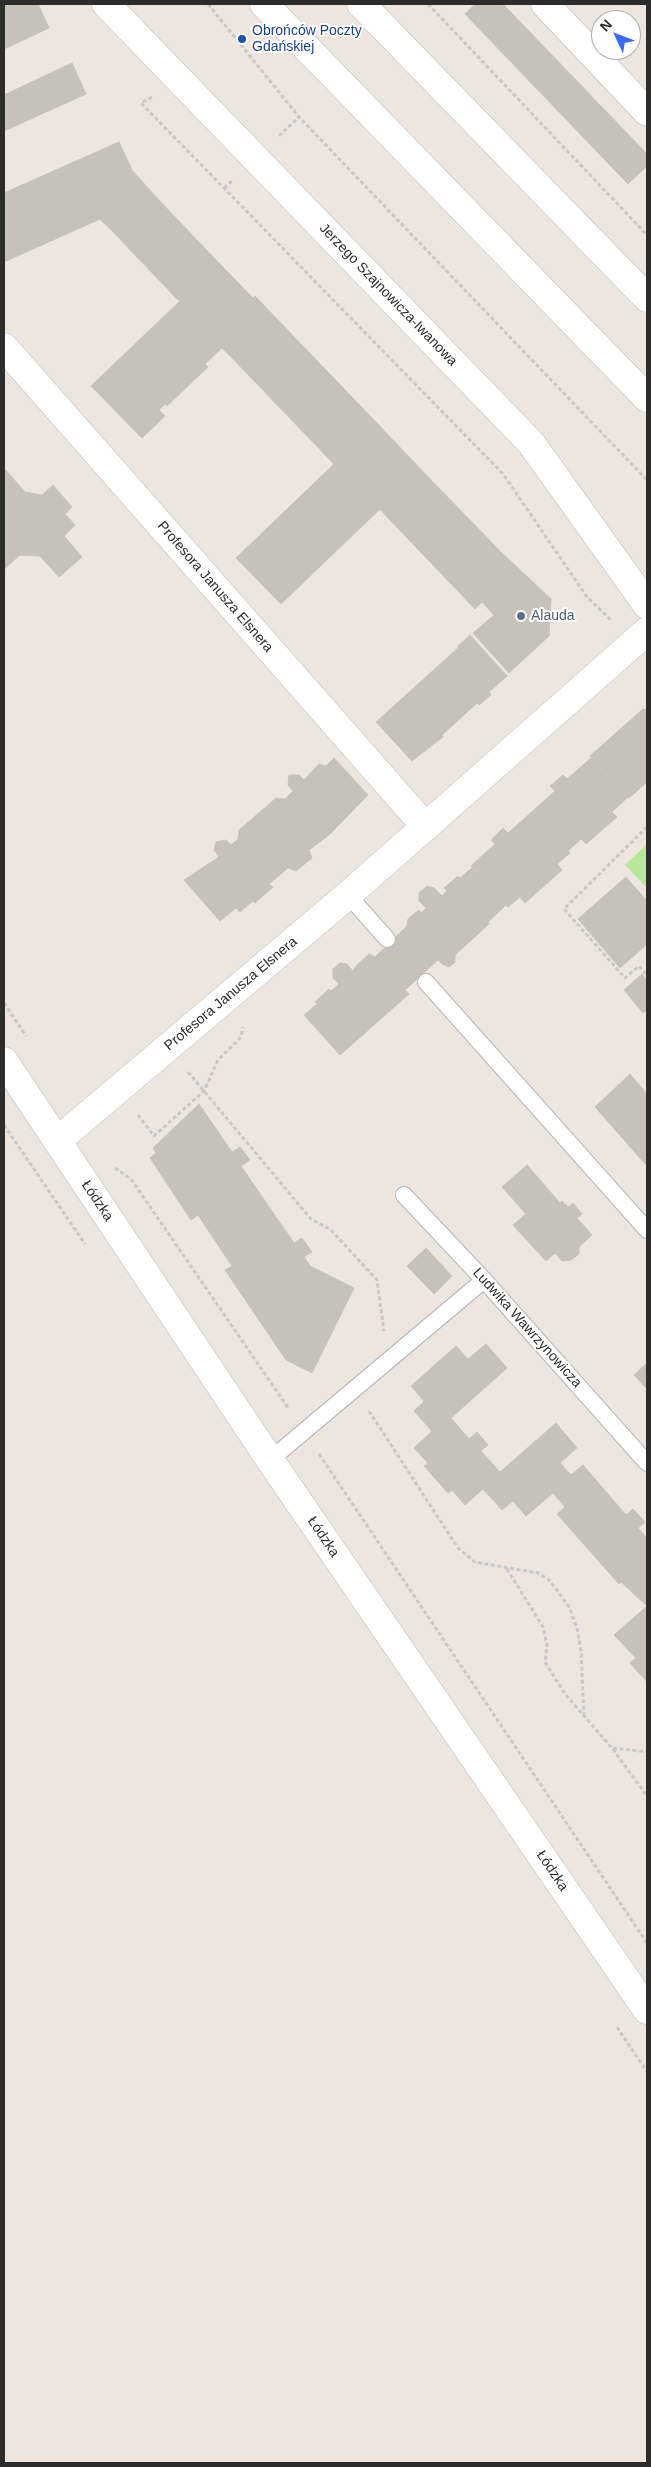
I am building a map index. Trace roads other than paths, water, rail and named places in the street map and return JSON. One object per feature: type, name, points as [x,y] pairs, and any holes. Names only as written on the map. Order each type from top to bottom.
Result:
[{"type":"street","name":"Jerzego Szajnowicza-Iwanowa","points":[[106,4],[531,443],[647,605]]},
{"type":"street","points":[[264,4],[647,398]]},
{"type":"street","points":[[361,4],[647,298]]},
{"type":"street","points":[[545,4],[647,112]]},
{"type":"street","name":"Profesora Janusza Elsnera","points":[[4,348],[426,827]]},
{"type":"street","name":"Profesora Janusza Elsnera","points":[[57,1141],[348,895],[640,637]]},
{"type":"street","name":"Łódzka","points":[[4,1061],[270,1460],[647,2010]]},
{"type":"lane","points":[[348,895],[387,939]]},
{"type":"lane","points":[[426,982],[647,1230]]},
{"type":"lane","name":"Ludwika Wawrzynowicza","points":[[404,1195],[484,1280],[647,1463]]},
{"type":"lane","points":[[270,1460],[484,1280]]},
{"type":"place","name":"Obrońców Poczty Gdańskiej","points":[[242,39]]},
{"type":"place","name":"Alauda","points":[[521,616]]}]
